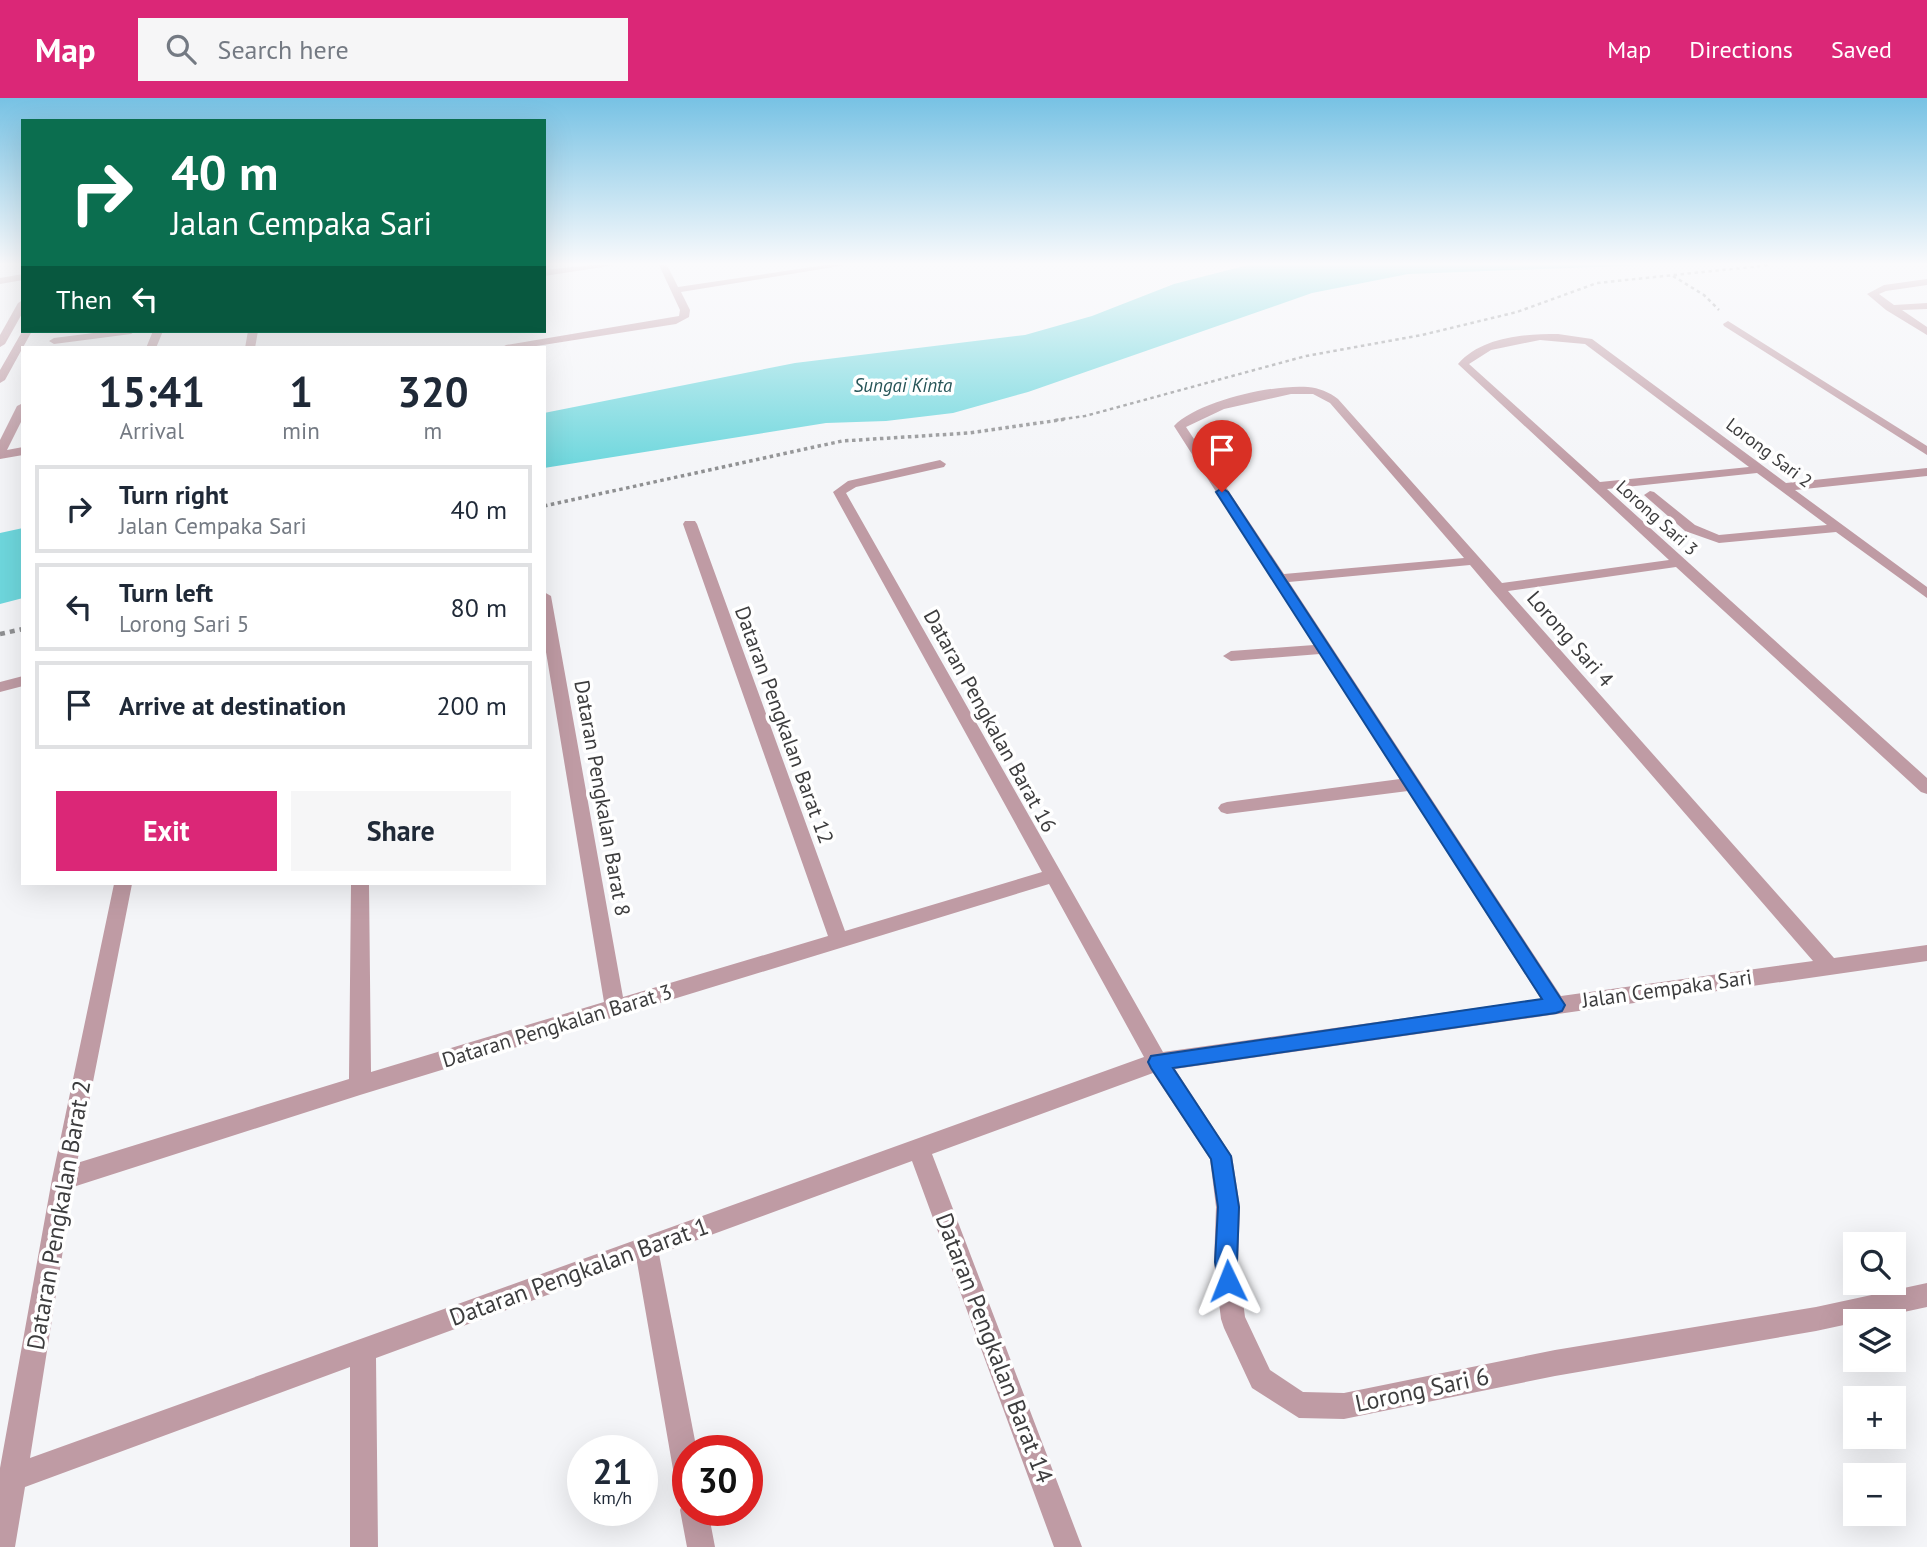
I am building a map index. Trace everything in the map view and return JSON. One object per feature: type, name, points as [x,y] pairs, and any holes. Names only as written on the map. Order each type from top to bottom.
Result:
[{"type":"street","points":[[0,380],[4,367],[26,333]]},
{"type":"street","points":[[53,345],[120,333]]},
{"type":"street","points":[[519,346],[603,333]]},
{"type":"street","points":[[1742,333],[1927,451]]},
{"type":"street","name":"Lorong Sari 3","points":[[1588,341],[1550,336],[1487,347],[1471,354],[1463,364],[1927,788]]},
{"type":"street","name":"Lorong Sari 2","points":[[1588,341],[1927,594]]},
{"type":"street","name":"Lorong Sari 4","points":[[1278,579],[1180,426],[1188,418],[1256,397],[1304,390],[1323,393],[1334,401],[1829,966]]},
{"type":"street","points":[[0,454],[21,410]]},
{"type":"street","points":[[0,454],[21,451]]},
{"type":"street","name":"Dataran Pengkalan Barat 16","points":[[940,464],[852,484],[839,492],[1158,1062]]},
{"type":"street","points":[[1596,486],[1762,469]]},
{"type":"street","points":[[1785,487],[1927,472]]},
{"type":"street","points":[[1650,495],[1695,533],[1706,537],[1719,539],[1839,528]]},
{"type":"street","name":"Dataran Pengkalan Barat 12","points":[[690,524],[839,940]]},
{"type":"street","points":[[1474,561],[1278,579],[1556,1005]]},
{"type":"street","points":[[1497,588],[1680,562]]},
{"type":"street","name":"Dataran Pengkalan Barat 8","points":[[546,608],[615,1008]]},
{"type":"street","points":[[1231,656],[1324,649]]},
{"type":"street","points":[[0,687],[21,682]]},
{"type":"street","points":[[1227,808],[1412,784]]},
{"type":"street","name":"Dataran Pengkalan Barat 3","points":[[63,1179],[1052,876]]},
{"type":"street","name":"Dataran Pengkalan Barat 2","points":[[1,1547],[7,1479],[63,1179],[123,885]]},
{"type":"street","points":[[360,885],[360,1086]]},
{"type":"street","name":"Jalan Cempaka Sari","points":[[1158,1062],[1927,953]]},
{"type":"street","name":"Dataran Pengkalan Barat 1","points":[[7,1479],[1158,1062]]},
{"type":"street","name":"Lorong Sari 6","points":[[1158,1062],[1220,1156],[1228,1207],[1226,1262],[1233,1320],[1261,1378],[1299,1405],[1343,1406],[1555,1363],[1816,1319],[1927,1295]]},
{"type":"street","name":"Dataran Pengkalan Barat 14","points":[[919,1149],[1068,1547]]},
{"type":"street","points":[[646,1248],[681,1435]]},
{"type":"street","points":[[363,1350],[364,1547]]},
{"type":"street","points":[[697,1526],[701,1547]]},
{"type":"path","points":[[546,506],[842,441],[969,433],[1085,416],[1306,356],[1432,333]]},
{"type":"path","points":[[0,634],[21,629]]},
{"type":"water","name":"Sungai Kinta","points":[[1033,333],[1198,333],[1028,392],[953,413],[886,421],[826,423],[546,468],[546,413],[795,363]]},
{"type":"water","points":[[21,528],[21,599],[0,604],[0,533]]},
{"type":"route","points":[[1222,492],[1556,1005],[1158,1062],[1220,1156],[1228,1207],[1228,1281]]}]
